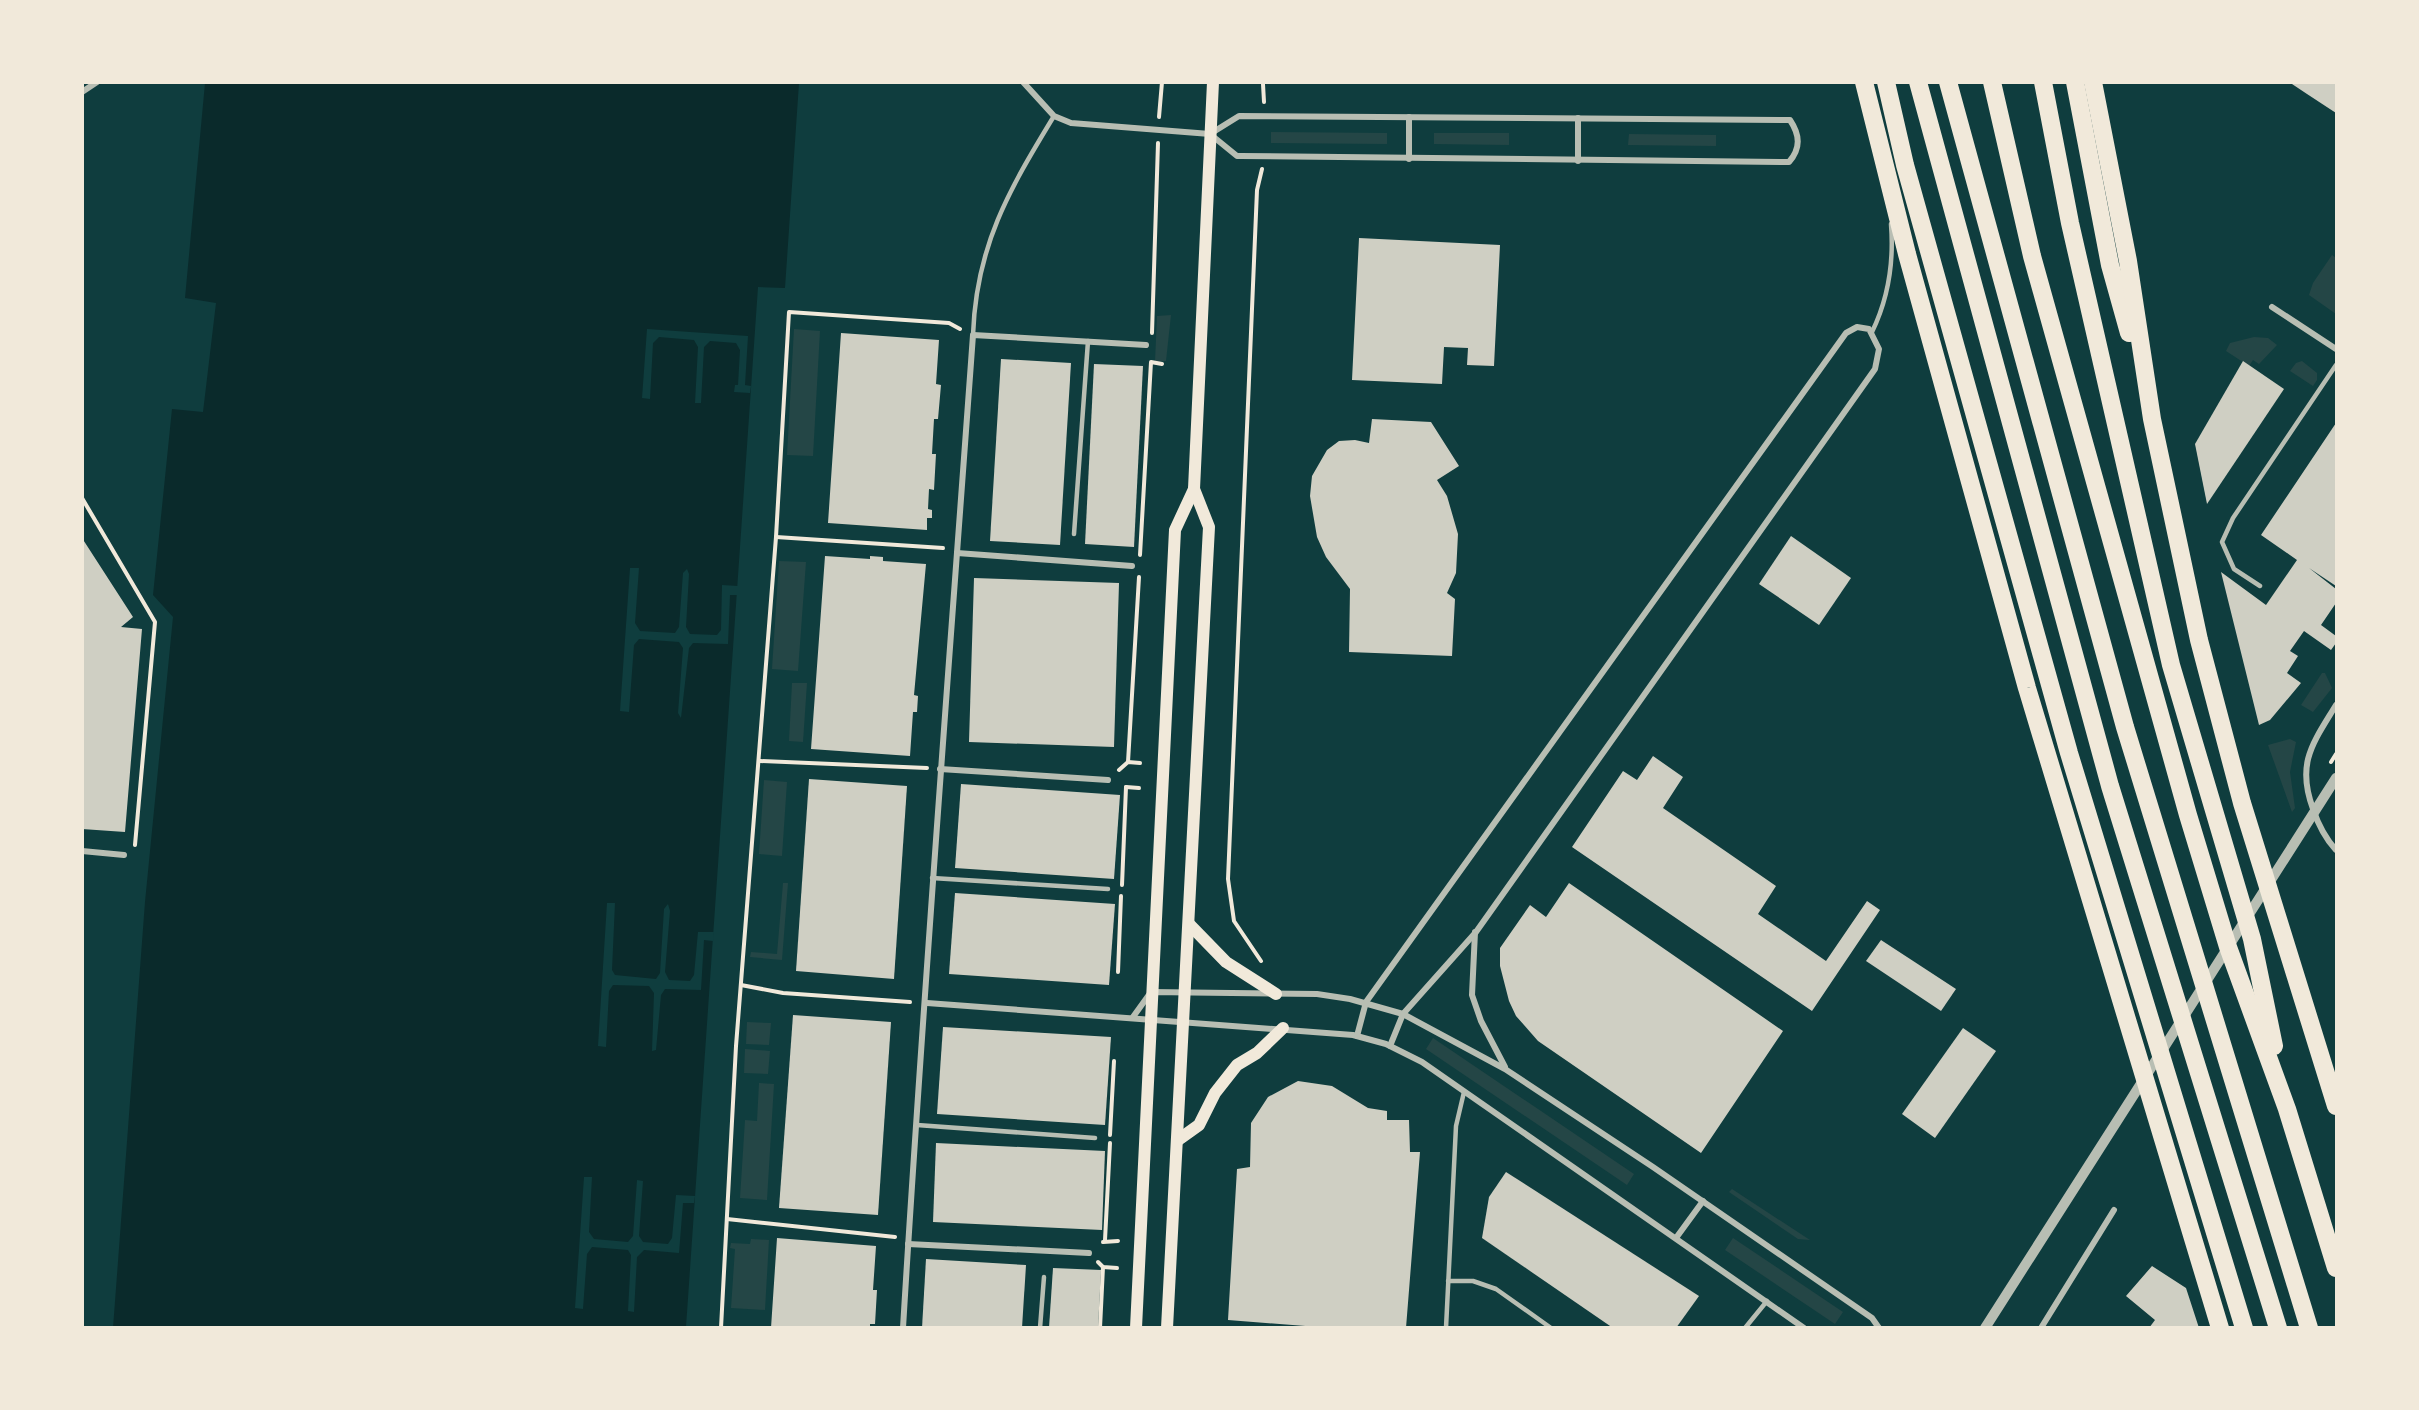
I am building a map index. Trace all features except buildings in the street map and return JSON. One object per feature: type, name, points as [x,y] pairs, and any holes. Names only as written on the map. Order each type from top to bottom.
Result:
[{"type":"highway","points":[[1864,82],[1884,165],[2026,688],[2220,1328]]},
{"type":"highway","points":[[1886,82],[1905,165],[2073,764],[2244,1328]]},
{"type":"highway","points":[[1917,82],[2110,786],[2278,1328]]},
{"type":"highway","points":[[1948,82],[2125,728],[2309,1328]]},
{"type":"highway","points":[[1992,82],[2032,256],[2188,816],[2228,947],[2287,1109],[2337,1268]]},
{"type":"highway","points":[[2043,82],[2070,223],[2166,642],[2213,814],[2252,939],[2287,1109]]},
{"type":"highway","points":[[2075,82],[2110,264],[2152,419]]},
{"type":"highway","points":[[2093,82],[2127,261],[2152,419],[2199,639],[2242,803],[2337,1106]]},
{"type":"main road","points":[[1136,1328],[1175,530],[1194,489],[1213,82]]},
{"type":"main road","points":[[1167,1328],[1209,527],[1194,489]]},
{"type":"main road","points":[[1189,924],[1226,962],[1271,991]]},
{"type":"main road","points":[[1178,1140],[1199,1125],[1215,1093],[1238,1065],[1257,1053],[1283,1028]]},
{"type":"street","points":[[82,92],[97,82]]},
{"type":"street","points":[[1023,82],[1054,116],[1071,123],[1210,134],[1236,156],[1789,162],[1797,153],[1798,132],[1790,120],[1239,116],[1210,134]]},
{"type":"street","points":[[1409,117],[1409,159]]},
{"type":"street","points":[[1578,118],[1578,161]]},
{"type":"street","points":[[2272,307],[2337,349]]},
{"type":"street","points":[[1357,1036],[1366,1002],[1846,333],[1862,326],[1872,332],[1879,349],[1875,369],[1476,932],[1403,1014],[1390,1046]]},
{"type":"street","points":[[903,1328],[927,1003],[932,878],[973,334],[1146,345]]},
{"type":"street","points":[[957,553],[1132,566]]},
{"type":"street","points":[[2337,705],[2310,749],[2305,777],[2319,825],[2337,850]]},
{"type":"street","points":[[940,769],[1108,780]]},
{"type":"street","points":[[1985,1328],[2337,778]]},
{"type":"street","points":[[82,851],[123,855]]},
{"type":"street","points":[[1476,932],[1472,995],[1481,1021],[1505,1068]]},
{"type":"street","points":[[1133,1017],[1151,992],[1271,991],[1317,994],[1366,1002],[1403,1014],[1505,1068],[1872,1318],[1879,1328]]},
{"type":"street","points":[[927,1003],[1283,1028],[1357,1036],[1390,1046],[1422,1062],[1804,1328]]},
{"type":"street","points":[[1676,1238],[1703,1202]]},
{"type":"street","points":[[2041,1328],[2114,1210]]},
{"type":"street","points":[[909,1244],[1089,1253]]},
{"type":"lane","points":[[973,334],[977,285],[990,237],[1011,188],[1054,116]]},
{"type":"lane","points":[[1872,332],[1885,300],[1892,251],[1884,165]]},
{"type":"lane","points":[[1074,534],[1088,341]]},
{"type":"lane","points":[[2260,586],[2234,569],[2222,542],[2233,518],[2337,365]]},
{"type":"lane","points":[[932,878],[1108,889]]},
{"type":"lane","points":[[1446,1328],[1456,1125],[1464,1092]]},
{"type":"lane","points":[[917,1125],[1095,1138]]},
{"type":"lane","points":[[1040,1328],[1044,1277]]},
{"type":"lane","points":[[1448,1281],[1473,1281],[1496,1288],[1551,1328]]},
{"type":"lane","points":[[1745,1328],[1767,1301]]},
{"type":"path","points":[[1146,345],[1152,346],[1158,130],[1162,82]]},
{"type":"path","points":[[1263,84],[1265,116]]},
{"type":"path","points":[[1266,156],[1257,190],[1228,879],[1234,921],[1270,975],[1271,991]]},
{"type":"path","points":[[721,1328],[741,986],[776,537],[789,312],[949,323],[955,326]]},
{"type":"path","points":[[1151,362],[1162,364]]},
{"type":"path","points":[[82,498],[155,622],[134,856],[123,855]]},
{"type":"path","points":[[776,537],[947,548],[957,553]]},
{"type":"path","points":[[760,761],[940,769]]},
{"type":"path","points":[[1128,762],[1140,763]]},
{"type":"path","points":[[1118,972],[1126,787],[1138,788]]},
{"type":"path","points":[[741,986],[783,993],[927,1003]]},
{"type":"path","points":[[1114,1061],[1104,1240],[1118,1241]]},
{"type":"path","points":[[727,1219],[892,1235],[909,1244]]},
{"type":"path","points":[[1100,1328],[1103,1267],[1117,1268]]},
{"type":"shaded area","points":[[205,83],[799,83],[785,288],[758,287],[686,1327],[113,1328],[145,902],[173,617],[153,595],[172,409],[203,412],[216,303],[185,298]]},
{"type":"shaded area","points":[[1271,132],[1387,133],[1387,144],[1271,143]]},
{"type":"shaded area","points":[[1434,133],[1509,133],[1509,145],[1434,144]]},
{"type":"shaded area","points":[[1629,134],[1716,135],[1716,146],[1628,145]]},
{"type":"shaded area","points":[[2332,255],[2336,258],[2336,314],[2309,295],[2313,283]]},
{"type":"shaded area","points":[[1171,315],[1166,361],[1155,362],[1157,316]]},
{"type":"shaded area","points":[[794,329],[820,331],[813,456],[787,455]]},
{"type":"shaded area","points":[[2254,337],[2268,338],[2277,345],[2259,364],[2253,360],[2249,366],[2226,351],[2230,343]]},
{"type":"shaded area","points":[[2302,361],[2317,373],[2317,380],[2313,386],[2290,371],[2296,363]]},
{"type":"shaded area","points":[[779,561],[806,562],[798,671],[772,669]]},
{"type":"shaded area","points":[[2322,673],[2325,673],[2332,688],[2313,712],[2301,705]]},
{"type":"shaded area","points":[[792,683],[807,683],[803,742],[789,741]]},
{"type":"shaded area","points":[[2290,739],[2296,742],[2290,772],[2295,808],[2292,812],[2268,745]]},
{"type":"shaded area","points":[[764,780],[787,782],[782,856],[759,854]]},
{"type":"shaded area","points":[[783,883],[788,883],[782,960],[750,957],[751,952],[777,954]]},
{"type":"shaded area","points":[[747,1022],[771,1023],[769,1045],[746,1044]]},
{"type":"shaded area","points":[[1433,1038],[1634,1174],[1627,1185],[1426,1049]]},
{"type":"shaded area","points":[[745,1049],[770,1051],[768,1074],[744,1073]]},
{"type":"shaded area","points":[[759,1083],[774,1084],[767,1200],[740,1198],[745,1120],[757,1121]]},
{"type":"shaded area","points":[[1732,1189],[1810,1240],[1798,1239],[1729,1192]]},
{"type":"shaded area","points":[[1733,1238],[1843,1312],[1835,1324],[1725,1250]]},
{"type":"shaded area","points":[[751,1239],[769,1240],[765,1310],[731,1308],[735,1249],[730,1248],[731,1243],[750,1244]]},
{"type":"pier","points":[[647,329],[748,336],[745,385],[751,386],[750,393],[734,392],[735,385],[738,385],[740,350],[736,343],[710,341],[704,347],[701,403],[695,403],[698,347],[694,340],[659,337],[653,343],[650,399],[642,398]]},
{"type":"pier","points":[[630,568],[639,568],[635,623],[640,631],[675,633],[679,627],[683,573],[687,569],[689,574],[686,627],[690,634],[717,635],[721,630],[722,585],[738,586],[738,595],[730,595],[728,644],[693,643],[689,648],[681,718],[678,713],[683,648],[679,642],[639,639],[634,645],[629,712],[620,711]]},
{"type":"pier","points":[[607,903],[615,903],[612,970],[615,975],[656,979],[660,973],[664,909],[668,904],[670,911],[665,972],[669,980],[690,981],[694,975],[698,932],[714,932],[713,941],[704,940],[701,990],[665,989],[661,995],[656,1050],[652,1051],[654,993],[649,986],[613,985],[609,991],[606,1047],[598,1046]]},
{"type":"pier","points":[[584,1177],[592,1177],[589,1232],[594,1239],[628,1242],[633,1236],[637,1180],[643,1181],[639,1236],[643,1242],[668,1244],[672,1238],[676,1195],[695,1196],[694,1203],[683,1203],[679,1253],[644,1250],[637,1257],[634,1312],[628,1311],[631,1255],[628,1250],[592,1247],[587,1254],[583,1309],[575,1308]]}]
